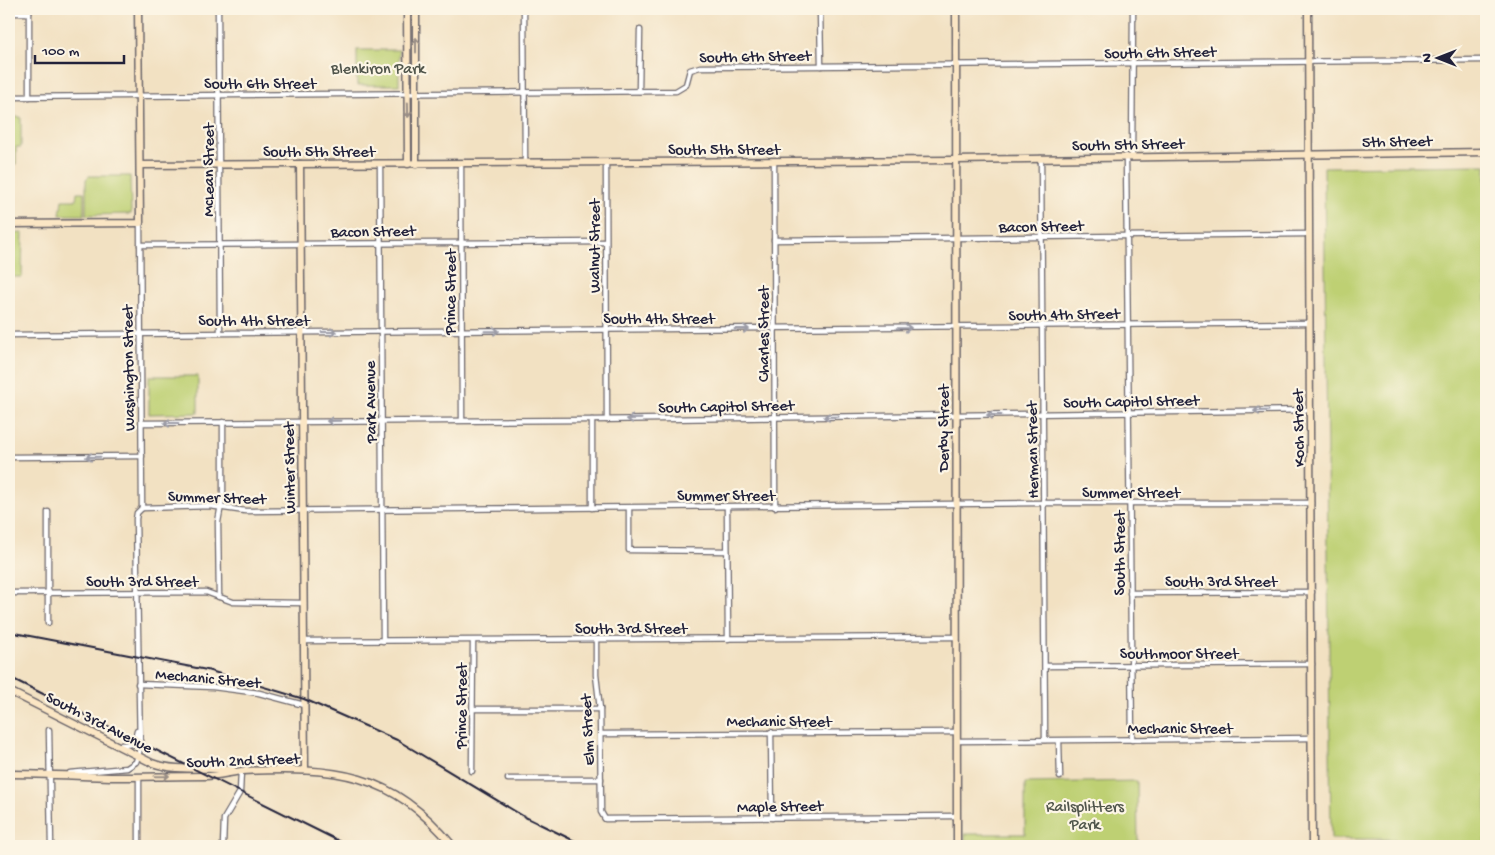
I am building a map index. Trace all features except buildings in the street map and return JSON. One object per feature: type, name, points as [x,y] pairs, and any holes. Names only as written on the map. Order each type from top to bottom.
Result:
[{"type":"street","name":"Washington Street","points":[[138,9],[142,423],[142,508],[137,513],[136,519],[138,725],[140,746],[138,757]]},
{"type":"street","name":"McLean Street","points":[[218,9],[220,332]]},
{"type":"street","points":[[408,9],[408,164]]},
{"type":"street","points":[[416,9],[416,164]]},
{"type":"street","points":[[524,9],[525,162]]},
{"type":"street","points":[[820,9],[820,66]]},
{"type":"street","name":"Derby Street","points":[[956,9],[957,846]]},
{"type":"street","name":"South Street","points":[[1132,740],[1127,236],[1133,9]]},
{"type":"street","name":"Koch Street","points":[[1308,9],[1312,846]]},
{"type":"street","points":[[9,13],[29,11],[29,97]]},
{"type":"street","points":[[639,91],[640,30]]},
{"type":"street","name":"South 6th Street","points":[[9,97],[681,90],[686,85],[688,72],[694,68],[1486,60]]},
{"type":"street","name":"5th Street","points":[[1308,156],[1486,152]]},
{"type":"street","name":"South 5th Street","points":[[140,165],[1308,156]]},
{"type":"street","name":"Herman Street","points":[[1041,158],[1045,740]]},
{"type":"street","name":"Charles Street","points":[[774,161],[775,507]]},
{"type":"street","name":"Walnut Street","points":[[606,162],[607,420]]},
{"type":"street","name":"Prince Street","points":[[461,163],[462,420]]},
{"type":"street","name":"Winter Street","points":[[300,164],[305,770]]},
{"type":"street","name":"Park Avenue","points":[[380,164],[384,641]]},
{"type":"street","points":[[9,224],[140,223]]},
{"type":"street","name":"Bacon Street","points":[[774,240],[1308,234]]},
{"type":"street","name":"Bacon Street","points":[[140,245],[606,242]]},
{"type":"street","name":"South 4th Street","points":[[9,335],[1309,323]]},
{"type":"street","name":"South Capitol Street","points":[[142,423],[607,420],[1310,410]]},
{"type":"street","points":[[592,420],[592,508]]},
{"type":"street","points":[[219,597],[218,522],[223,494],[223,422]]},
{"type":"street","points":[[9,458],[142,456]]},
{"type":"street","name":"Summer Street","points":[[142,508],[210,506],[221,509],[303,511],[1044,503],[1311,503]]},
{"type":"street","points":[[728,507],[728,639]]},
{"type":"street","points":[[629,508],[629,550],[727,551]]},
{"type":"street","points":[[48,512],[48,623]]},
{"type":"street","name":"South 3rd Street","points":[[9,593],[206,592],[237,602],[304,603]]},
{"type":"street","name":"South 3rd Street","points":[[1130,593],[1312,592]]},
{"type":"street","name":"South 3rd Street","points":[[304,641],[957,637]]},
{"type":"street","name":"Elm Street","points":[[596,640],[596,675],[601,734],[601,812],[604,818]]},
{"type":"street","name":"Prince Street","points":[[472,771],[474,709],[473,641]]},
{"type":"street","name":"Southmoor Street","points":[[1045,666],[1312,664]]},
{"type":"street","name":"Mechanic Street","points":[[138,684],[250,692],[304,705]]},
{"type":"street","name":"South 3rd Avenue","points":[[9,690],[138,757],[170,767],[210,767],[242,771]]},
{"type":"street","points":[[474,709],[600,709]]},
{"type":"street","name":"Washington Street","points":[[107,741],[125,746],[134,744],[138,725]]},
{"type":"street","points":[[49,730],[51,846]]},
{"type":"street","points":[[771,732],[772,818]]},
{"type":"street","name":"Mechanic Street","points":[[601,734],[957,732]]},
{"type":"street","name":"Mechanic Street","points":[[957,741],[1312,738]]},
{"type":"street","points":[[1059,741],[1060,777]]},
{"type":"street","points":[[58,774],[122,770],[134,764],[138,757]]},
{"type":"street","name":"South 2nd Street","points":[[9,774],[139,777],[208,776],[242,771],[305,770],[344,774],[382,786],[417,808],[453,846]]},
{"type":"street","points":[[223,846],[224,819],[240,792],[242,771]]},
{"type":"street","points":[[139,777],[139,846]]},
{"type":"street","points":[[508,779],[601,779]]},
{"type":"street","name":"Maple Street","points":[[604,818],[957,816]]},
{"type":"green space","name":"Blenkiron Park","points":[[357,50],[399,50],[399,85],[357,85]]},
{"type":"green space","points":[[9,117],[21,117],[21,147],[16,147],[16,164],[9,164]]},
{"type":"green space","points":[[1486,165],[1486,846],[1345,845],[1395,839],[1331,839],[1324,167]]},
{"type":"green space","points":[[89,176],[130,176],[131,214],[86,215],[86,179]]},
{"type":"green space","points":[[77,192],[84,192],[84,215],[60,215],[62,200],[76,200]]},
{"type":"green space","points":[[23,233],[22,277],[9,277],[9,234]]},
{"type":"green space","points":[[149,376],[198,376],[198,413],[149,414]]},
{"type":"green space","name":"Railsplitters Park","points":[[1137,781],[1138,846],[965,846],[965,834],[1025,834],[1025,783]]},
{"type":"railway","points":[[9,632],[207,670],[304,699],[397,740],[523,816],[585,846]]},
{"type":"railway","points":[[9,677],[349,846]]}]
